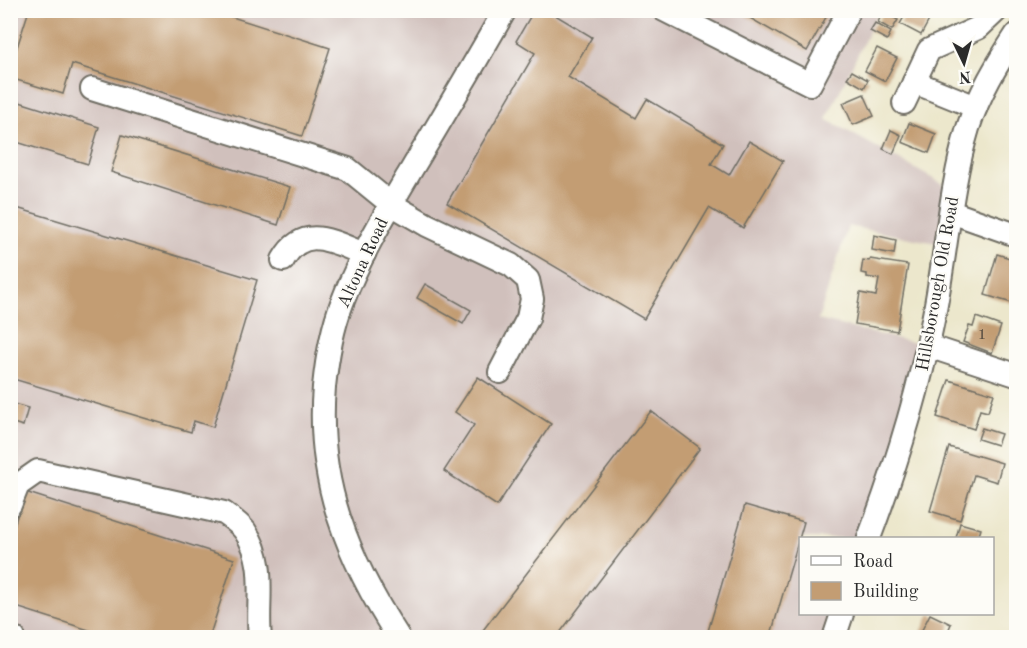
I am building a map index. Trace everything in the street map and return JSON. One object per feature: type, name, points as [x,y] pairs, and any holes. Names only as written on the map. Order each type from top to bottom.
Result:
[{"type":"street","name":"Altona Road","points":[[399,638],[380,608],[342,530],[333,498],[323,444],[322,413],[331,339],[341,305],[364,254],[391,204],[506,10]]},
{"type":"street","points":[[664,10],[810,84],[849,10]]},
{"type":"street","points":[[904,104],[929,50],[978,28],[997,10]]},
{"type":"street","name":"Hillsborough Old Road","points":[[869,537],[914,404],[928,346],[961,157],[976,107],[999,60],[1017,35]]},
{"type":"street","points":[[914,82],[976,107]]},
{"type":"street","points":[[92,89],[348,169],[391,204],[427,225],[511,265],[528,280],[532,299],[528,318],[500,372]]},
{"type":"street","points":[[951,212],[1017,235]]},
{"type":"street","points":[[283,260],[289,248],[304,239],[322,238],[364,254]]},
{"type":"street","points":[[928,346],[1017,375]]},
{"type":"street","points":[[10,505],[18,485],[38,471],[224,513],[244,530],[255,550],[261,577],[260,638]]},
{"type":"street","points":[[834,638],[842,615]]},
{"type":"shaded area","points":[[10,11],[879,11],[826,119],[955,191],[946,245],[848,226],[818,320],[928,346],[869,537],[799,537],[799,615],[842,615],[833,637],[11,637]]},
{"type":"building","points":[[29,10],[210,10],[330,48],[302,136],[72,64],[63,94],[10,78],[10,69]]},
{"type":"building","points":[[534,10],[547,10],[592,37],[568,77],[636,118],[647,99],[723,144],[711,164],[729,175],[749,141],[783,161],[743,228],[709,208],[644,319],[447,203],[535,53],[516,41]]},
{"type":"building","points":[[736,10],[830,10],[807,51]]},
{"type":"building","points":[[908,10],[928,10],[933,13],[921,35],[900,24]]},
{"type":"building","points":[[883,12],[898,20],[892,30],[878,22]]},
{"type":"building","points":[[875,23],[891,32],[887,40],[870,31]]},
{"type":"building","points":[[877,48],[897,58],[885,81],[865,71]]},
{"type":"building","points":[[852,71],[868,80],[864,88],[847,78]]},
{"type":"building","points":[[864,94],[874,116],[853,125],[843,103]]},
{"type":"building","points":[[10,99],[99,127],[88,164],[10,140]]},
{"type":"building","points":[[909,123],[936,134],[929,153],[902,142]]},
{"type":"building","points":[[891,130],[901,135],[893,154],[883,149]]},
{"type":"building","points":[[122,135],[290,187],[278,225],[111,172]]},
{"type":"building","points":[[10,206],[257,280],[213,427],[194,421],[191,432],[10,378]]},
{"type":"building","points":[[874,235],[896,240],[894,254],[872,250]]},
{"type":"building","points":[[997,254],[1016,260],[1016,287],[1012,303],[985,295]]},
{"type":"building","points":[[870,259],[908,265],[897,331],[855,324],[860,293],[876,296],[879,279],[867,277],[867,274],[861,273],[863,260],[869,261]]},
{"type":"building","points":[[425,284],[471,310],[463,324],[417,298]]},
{"type":"building","points":[[976,317],[1001,326],[992,353],[963,342],[969,326],[973,327]]},
{"type":"building","points":[[478,377],[551,424],[497,506],[444,471],[474,425],[455,412]]},
{"type":"building","points":[[949,380],[994,394],[988,412],[980,410],[974,429],[937,417]]},
{"type":"building","points":[[10,403],[28,408],[23,426],[10,422]]},
{"type":"building","points":[[651,411],[700,448],[556,638],[477,638]]},
{"type":"building","points":[[982,428],[1001,434],[997,445],[978,439]]},
{"type":"building","points":[[949,447],[1002,463],[997,482],[974,475],[960,520],[930,511]]},
{"type":"building","points":[[25,492],[234,559],[209,638],[114,638],[10,605],[10,538]]},
{"type":"building","points":[[745,505],[804,522],[770,638],[706,638]]},
{"type":"building","points":[[960,523],[981,529],[978,537],[956,537]]},
{"type":"building","points":[[930,615],[951,624],[945,638],[918,638]]}]
